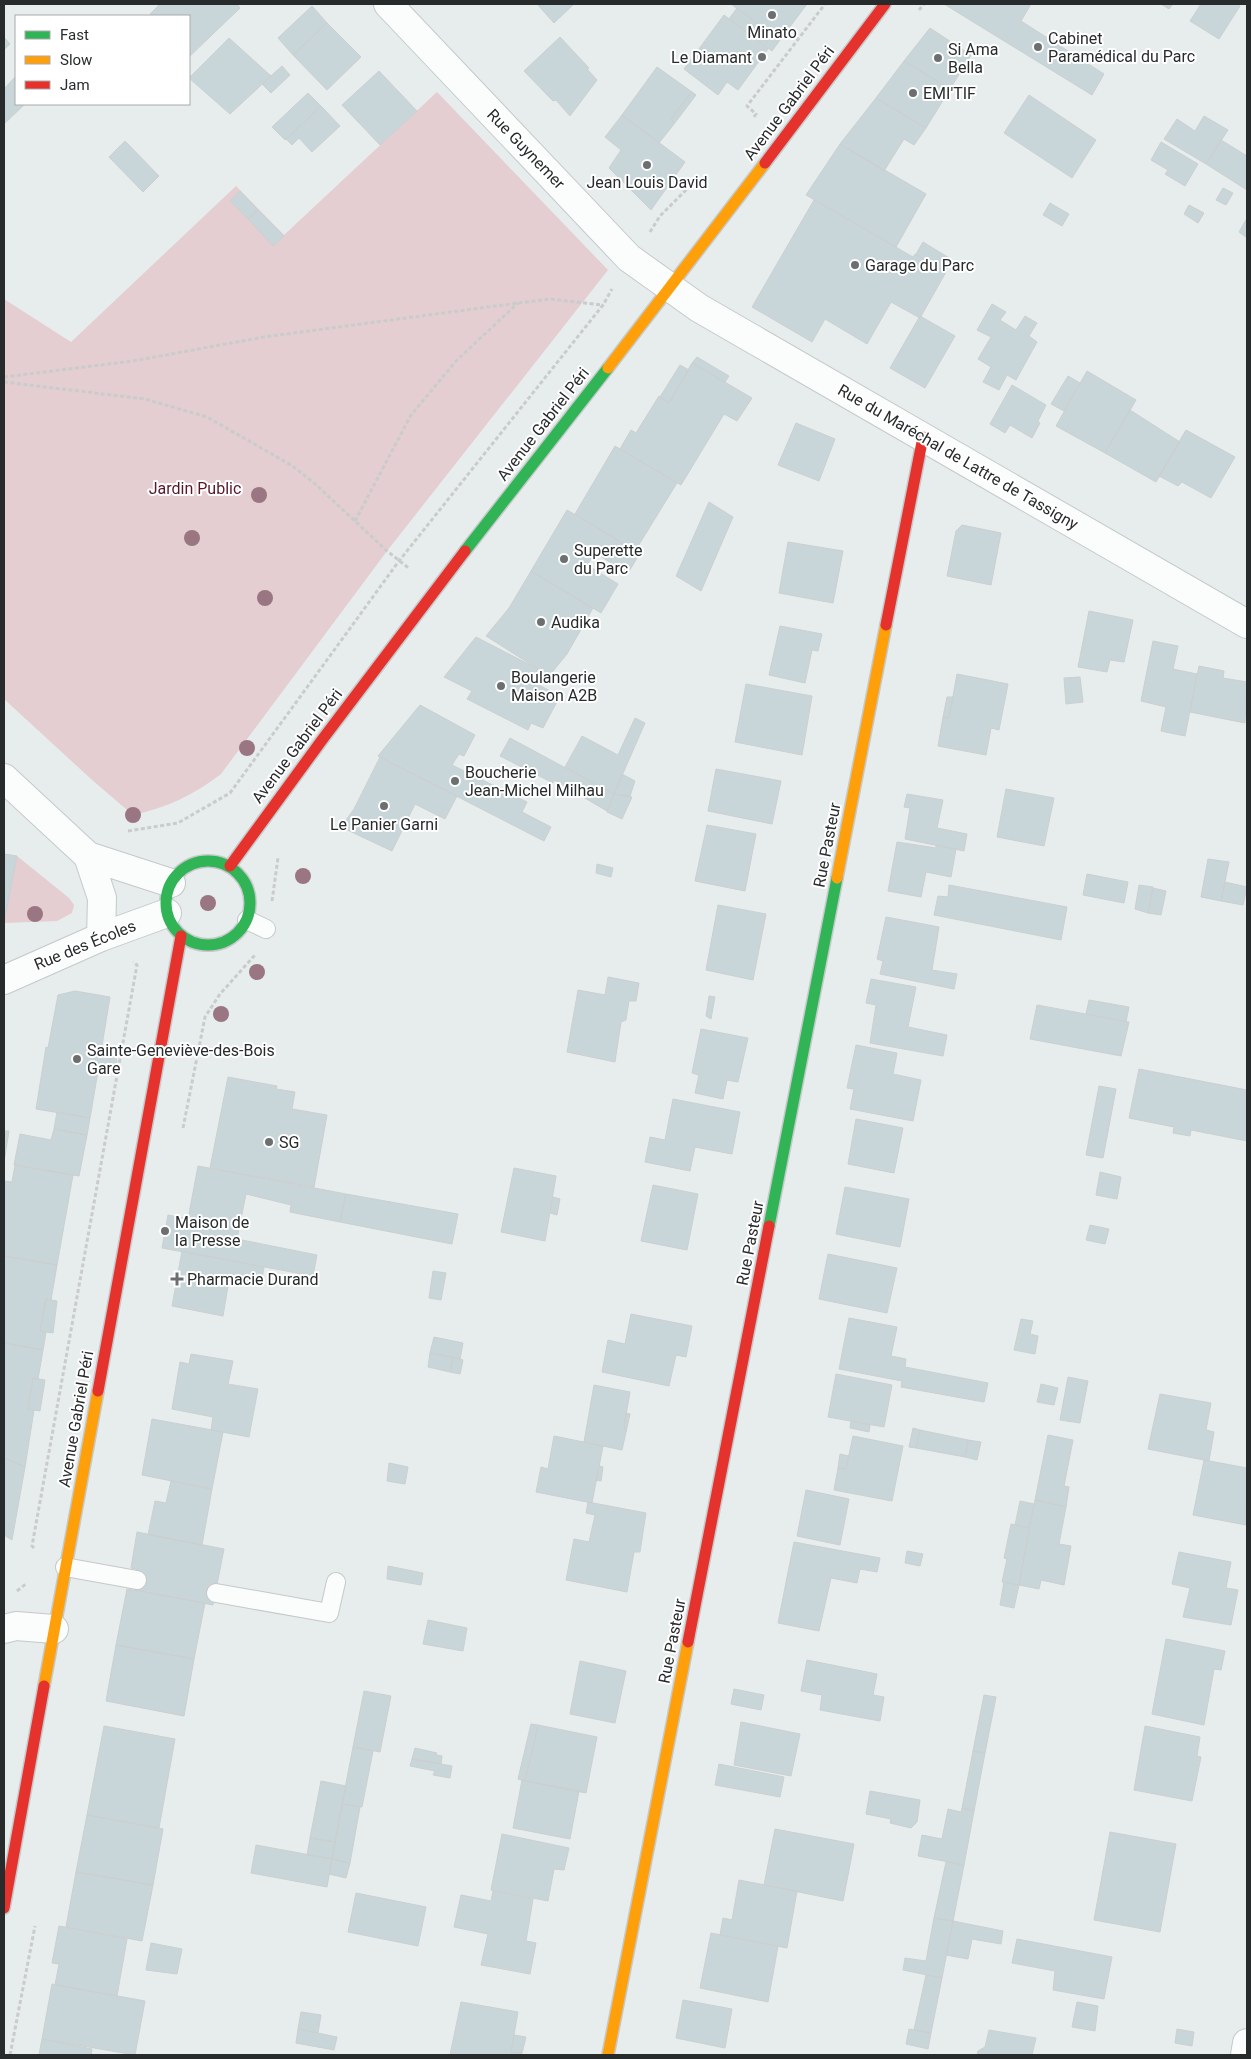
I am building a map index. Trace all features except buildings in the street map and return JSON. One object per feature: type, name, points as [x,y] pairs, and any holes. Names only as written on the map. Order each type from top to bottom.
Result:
[{"type":"street","name":"Rue Guynemer","points":[[388,4],[629,258],[670,287]]},
{"type":"street","name":"Avenue Gabriel Péri","points":[[230,866],[259,824],[438,587],[670,287],[885,4]]},
{"type":"street","name":"Rue du Maréchal de Lattre de Tassigny","points":[[670,287],[698,308],[1247,624]]},
{"type":"street","name":"Rue Pasteur","points":[[608,2055],[923,437]]},
{"type":"street","points":[[4,778],[88,856],[171,883]]},
{"type":"street","points":[[88,856],[102,898],[102,937]]},
{"type":"street","points":[[203,860],[217,861],[230,866],[247,884],[250,902],[247,920],[240,931],[230,939],[218,944],[199,944],[181,936],[173,926],[167,913],[167,893],[171,883],[179,872],[190,864],[203,860]]},
{"type":"street","name":"Rue des Écoles","points":[[4,980],[102,937],[167,913]]},
{"type":"street","name":"Avenue Gabriel Péri","points":[[4,1908],[181,936]]},
{"type":"street","points":[[6,1628],[16,1626],[54,1629]]},
{"type":"street","points":[[1245,2055],[1247,2043]]},
{"type":"lane","points":[[247,920],[266,929]]},
{"type":"lane","points":[[65,1567],[137,1580]]},
{"type":"lane","points":[[216,1593],[329,1613],[336,1582]]},
{"type":"path","points":[[750,122],[756,114],[747,106],[825,4]]},
{"type":"path","points":[[918,12],[924,4]]},
{"type":"path","points":[[88,856],[109,826],[129,832],[178,822],[230,793],[399,561],[603,305],[629,258],[648,236],[660,216],[694,182],[703,186],[709,178]]},
{"type":"path","points":[[4,377],[133,361],[264,337],[550,299],[603,305]]},
{"type":"path","points":[[355,521],[411,415],[456,361],[518,303]]},
{"type":"path","points":[[4,382],[145,399],[207,417],[291,465],[399,561],[438,587]]},
{"type":"path","points":[[183,1130],[205,1017],[220,994],[254,957],[266,929],[280,849]]},
{"type":"path","points":[[36,1550],[32,1546],[137,965],[102,937]]},
{"type":"path","points":[[6,1628],[12,1594],[27,1583]]},
{"type":"path","points":[[10,2055],[36,1918]]},
{"type":"green space","name":"Jardin Public","points":[[437,92],[608,270],[387,551],[221,774],[179,800],[157,809],[133,815],[4,699],[4,299],[71,342],[236,186],[284,235]]},
{"type":"green space","points":[[17,856],[69,898],[74,905],[72,913],[57,921],[4,923]]},
{"type":"traffic: fast","points":[[465,551],[608,368]]},
{"type":"traffic: fast","points":[[208,861],[224,864],[238,873],[247,887],[250,903],[247,919],[238,933],[224,942],[208,945],[192,942],[178,933],[169,919],[166,903],[169,887],[178,873],[192,864],[208,861]]},
{"type":"traffic: fast","points":[[769,1226],[837,878]]},
{"type":"traffic: slow","points":[[608,368],[765,163]]},
{"type":"traffic: slow","points":[[837,878],[886,625]]},
{"type":"traffic: slow","points":[[44,1686],[98,1391]]},
{"type":"traffic: slow","points":[[608,2055],[688,1642]]},
{"type":"traffic: jam","points":[[765,163],[885,4]]},
{"type":"traffic: jam","points":[[886,625],[923,437]]},
{"type":"traffic: jam","points":[[230,866],[322,740],[465,551]]},
{"type":"traffic: jam","points":[[98,1391],[181,936]]},
{"type":"traffic: jam","points":[[688,1642],[769,1226]]},
{"type":"traffic: jam","points":[[4,1908],[44,1686]]},
{"type":"place","name":"Minato","points":[[772,15]]},
{"type":"place","name":"Cabinet Paramédical du Parc","points":[[1038,47]]},
{"type":"place","name":"Le Diamant","points":[[762,57]]},
{"type":"place","name":"Si Ama Bella","points":[[938,58]]},
{"type":"place","name":"EMI'TIF","points":[[913,93]]},
{"type":"place","name":"Jean Louis David","points":[[647,165]]},
{"type":"place","name":"Garage du Parc","points":[[855,265]]},
{"type":"place","name":"Superette du Parc","points":[[564,559]]},
{"type":"place","name":"Audika","points":[[541,622]]},
{"type":"place","name":"Boulangerie Maison A2B","points":[[501,686]]},
{"type":"place","name":"Boucherie Jean-Michel Milhau","points":[[455,781]]},
{"type":"place","name":"Le Panier Garni","points":[[384,806]]},
{"type":"place","name":"Sainte-Geneviève-des-Bois Gare","points":[[77,1059]]},
{"type":"place","name":"SG","points":[[269,1142]]},
{"type":"place","name":"Maison de la Presse","points":[[165,1231]]},
{"type":"place","name":"Pharmacie Durand","points":[[177,1279]]}]
